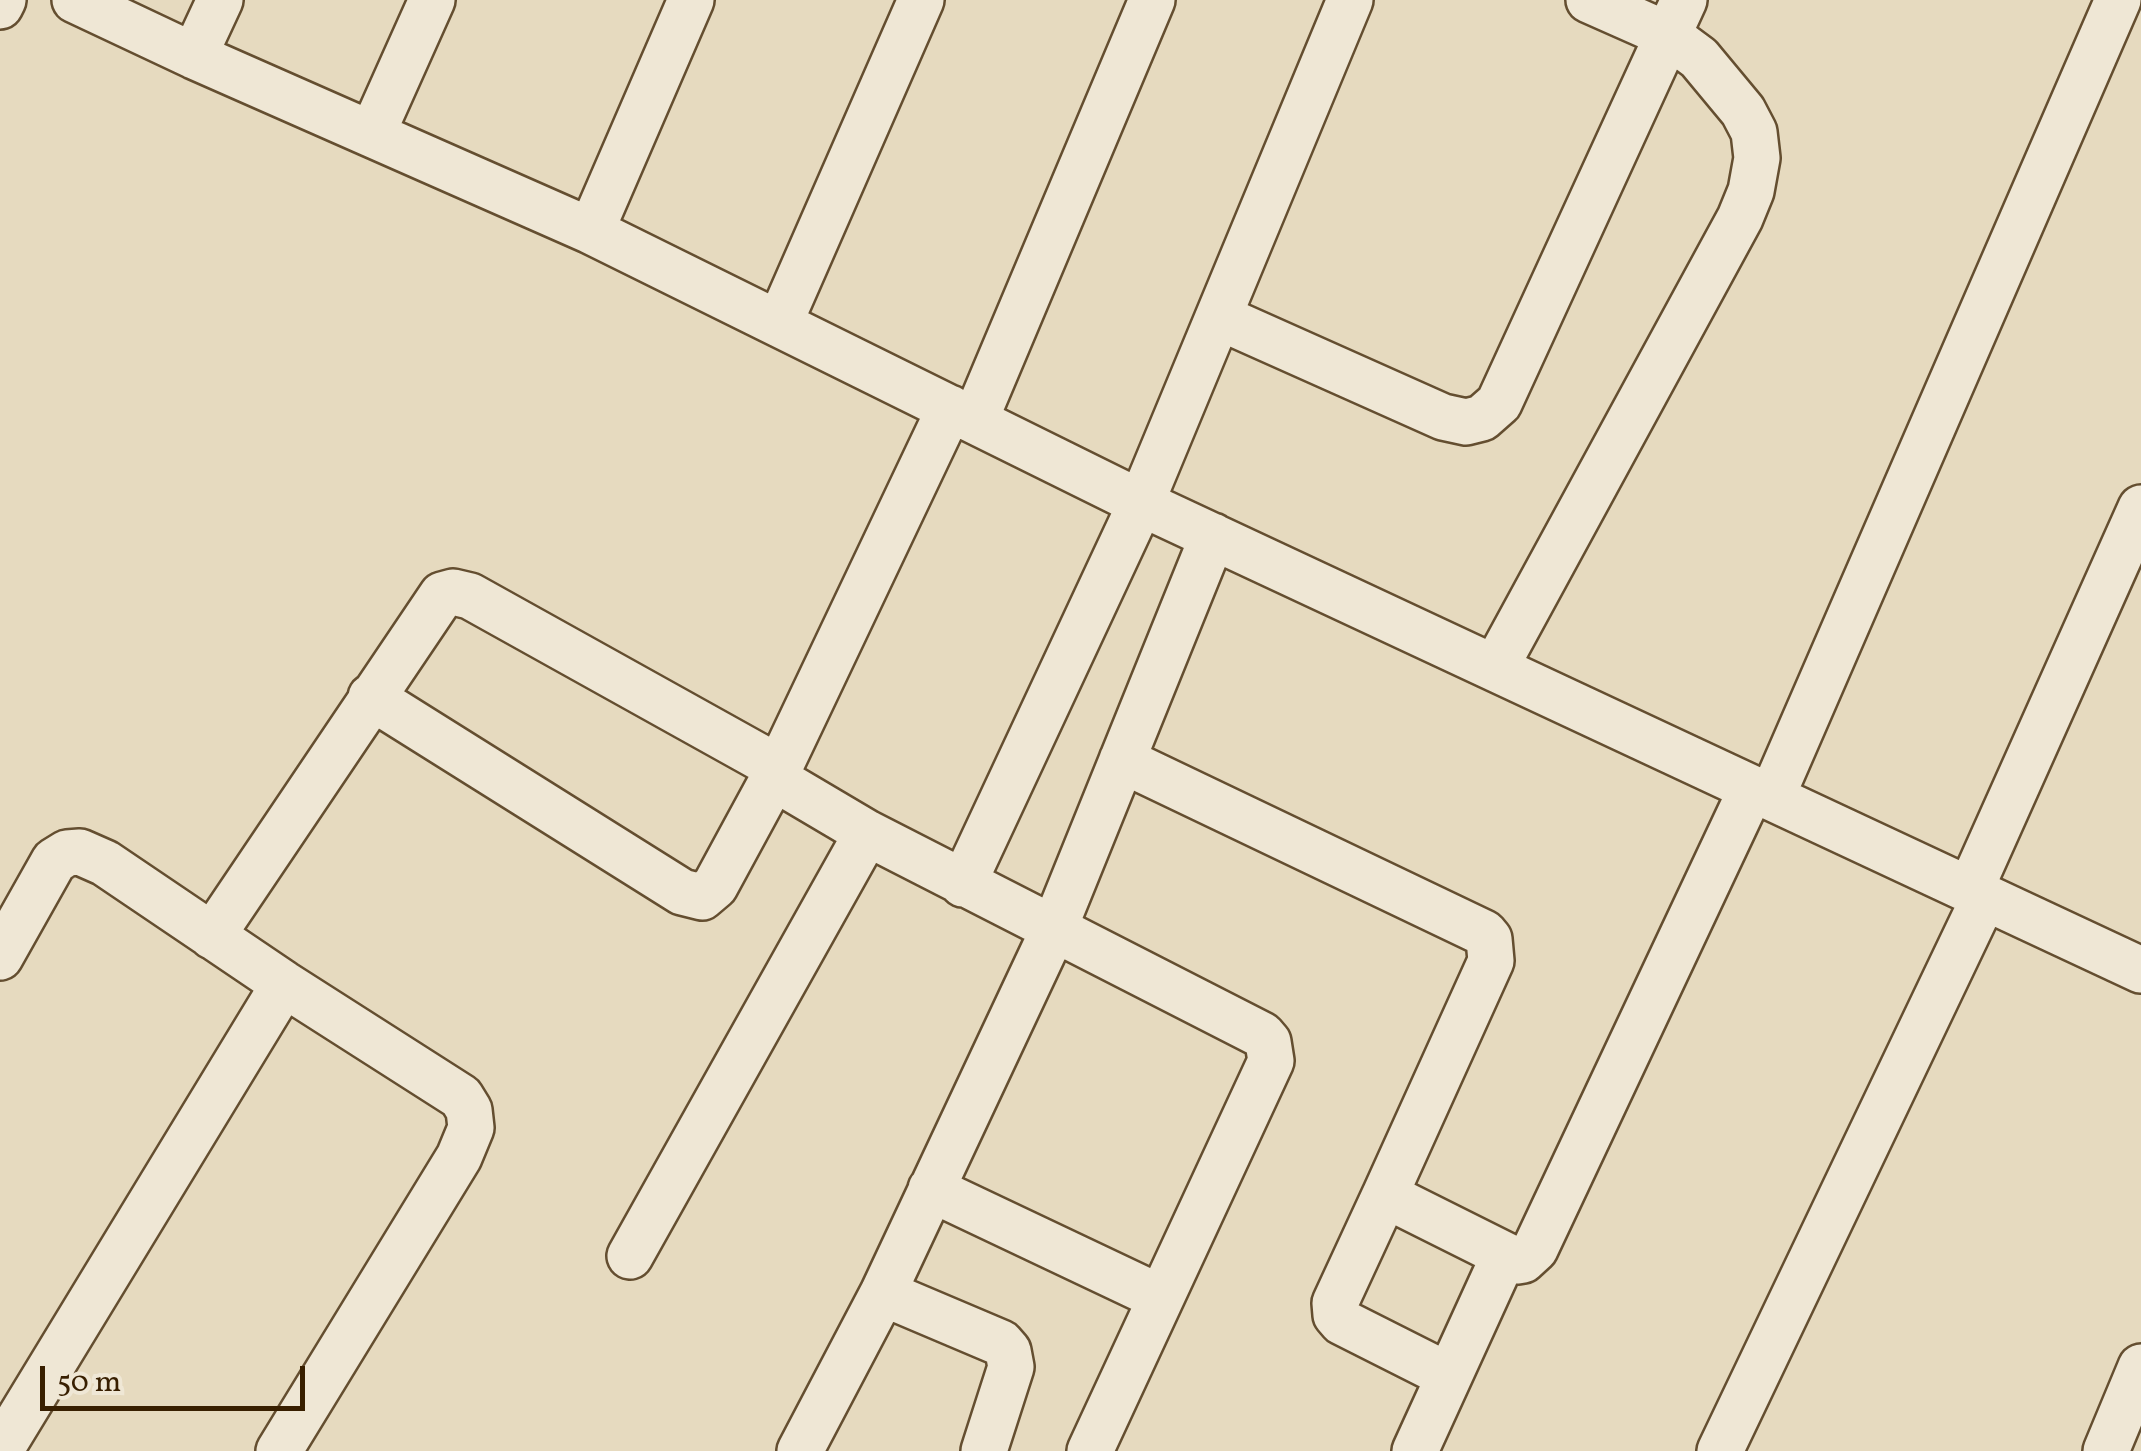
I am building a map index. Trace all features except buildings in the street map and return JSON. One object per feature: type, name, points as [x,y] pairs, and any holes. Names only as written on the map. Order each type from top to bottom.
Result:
[{"type":"street","points":[[75,0],[592,231],[1141,503],[2141,970]]},
{"type":"street","points":[[194,56],[220,0]]},
{"type":"street","points":[[372,134],[432,0]]},
{"type":"street","points":[[592,231],[691,0]]},
{"type":"street","points":[[779,324],[921,0]]},
{"type":"street","points":[[371,698],[694,897],[710,893],[777,773],[962,414],[1152,0]]},
{"type":"street","points":[[963,884],[1141,503],[1350,0]]},
{"type":"street","points":[[1495,668],[1751,192],[1757,158],[1754,132],[1744,111],[1699,58],[1676,17],[1589,0]]},
{"type":"street","points":[[1385,1195],[1504,1256],[1523,1260],[1535,1248],[1762,792],[2118,0]]},
{"type":"street","points":[[1219,317],[1443,417],[1466,422],[1482,418],[1499,404],[1676,17]]},
{"type":"street","points":[[1720,1451],[1978,893],[2141,508]]},
{"type":"street","points":[[800,1451],[882,1293],[1053,931],[1213,536]]},
{"type":"street","points":[[212,936],[434,602],[453,592],[470,596],[777,773],[867,833],[1262,1035],[1272,1050],[1272,1060],[1090,1451]]},
{"type":"street","points":[[1122,760],[1484,933],[1489,939],[1491,961],[1335,1303],[1336,1315],[1342,1322],[1449,1376]]},
{"type":"street","points":[[630,1256],[867,833]]},
{"type":"street","points":[[0,957],[54,862],[67,853],[80,852],[105,862],[461,1098],[469,1110],[471,1128],[459,1156],[279,1451]]},
{"type":"street","points":[[9,1441],[284,984]]},
{"type":"street","points":[[932,1189],[1161,1298]]},
{"type":"street","points":[[1415,1451],[1504,1256]]},
{"type":"street","points":[[882,1293],[1001,1344],[1008,1351],[1012,1368],[984,1451]]},
{"type":"street","points":[[2106,1451],[2141,1368]]}]
